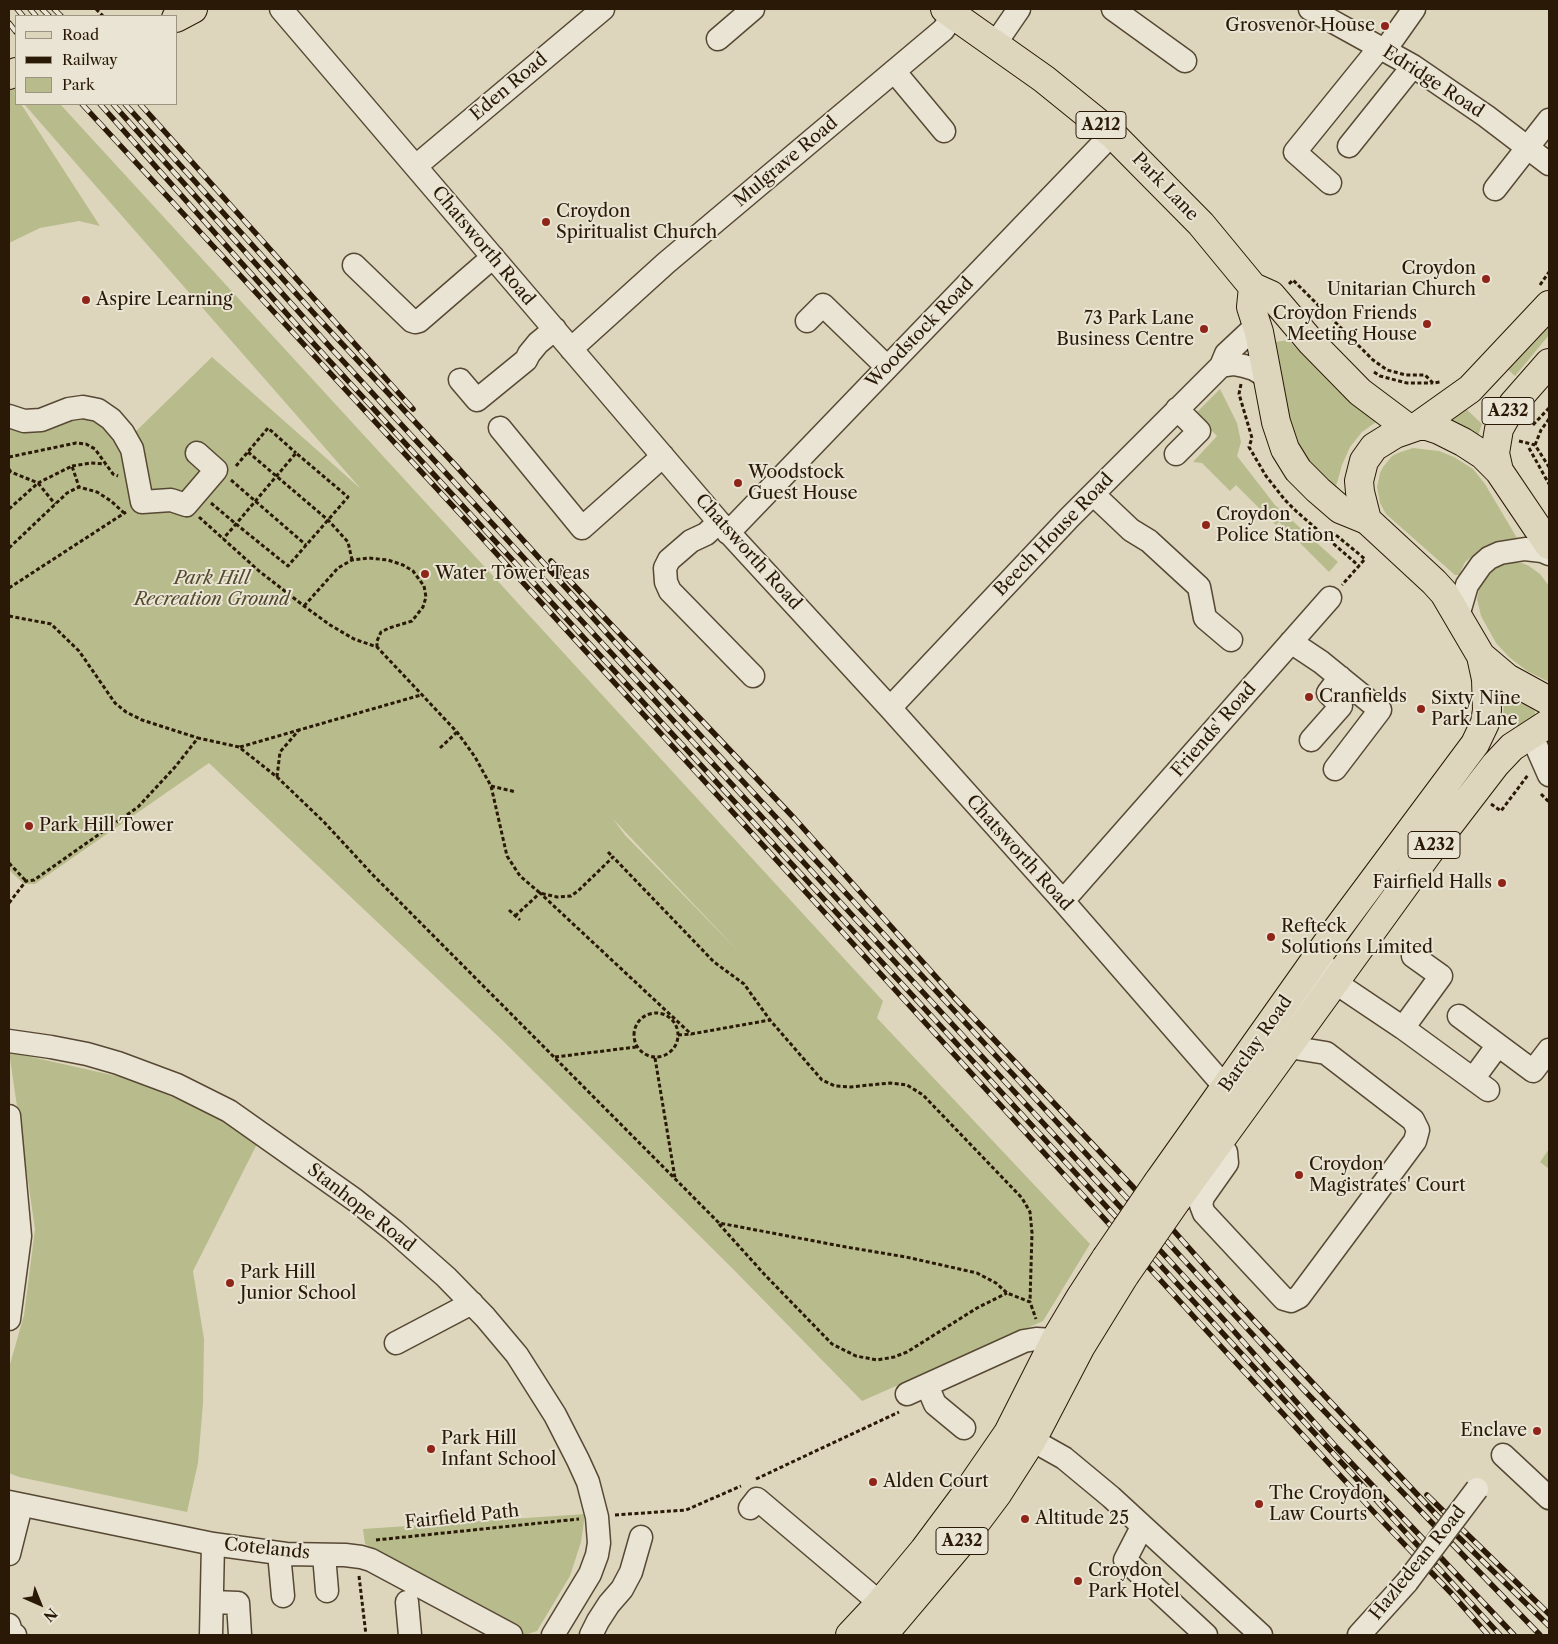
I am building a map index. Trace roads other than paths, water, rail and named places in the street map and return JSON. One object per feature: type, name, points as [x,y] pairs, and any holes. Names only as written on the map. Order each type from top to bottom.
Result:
[{"type":"main road","points":[[178,17],[193,9]]},
{"type":"main road","name":"Park Lane","points":[[950,12],[1072,100],[1112,134],[1195,218],[1254,287],[1271,295],[1311,342],[1360,392],[1413,427]]},
{"type":"main road","points":[[1254,287],[1251,307],[1257,325],[1280,438],[1291,460],[1306,479],[1340,508],[1367,520],[1434,582],[1444,593],[1481,656],[1507,678],[1549,701]]},
{"type":"main road","name":"A232","points":[[1413,427],[1470,389],[1549,305]]},
{"type":"main road","name":"A232","points":[[1499,471],[1496,453],[1499,429],[1513,404],[1549,362]]},
{"type":"main road","points":[[1367,520],[1359,481],[1364,461],[1368,454],[1382,441],[1413,427],[1427,426],[1463,442],[1483,455],[1499,471],[1549,545]]},
{"type":"main road","name":"Barclay Road","points":[[1020,1436],[1063,1379],[1088,1334],[1116,1267],[1167,1191],[1225,1087],[1481,735],[1488,710],[1486,679],[1481,656]]},
{"type":"main road","name":"Barclay Road","points":[[1167,1191],[1222,1148],[1289,1047],[1442,834],[1495,765],[1512,747],[1540,729]]},
{"type":"main road","name":"Barclay Road","points":[[1020,1436],[1046,1332],[1080,1298],[1116,1267]]},
{"type":"main road","name":"A232","points":[[850,1635],[1020,1436]]},
{"type":"main road","name":"A232","points":[[883,1635],[959,1545],[998,1493],[1020,1436]]},
{"type":"street","name":"Chatsworth Road","points":[[281,9],[724,528],[890,708],[1063,901],[1225,1087]]},
{"type":"street","name":"Eden Road","points":[[416,166],[603,9]]},
{"type":"street","points":[[718,39],[753,9]]},
{"type":"street","points":[[995,44],[1019,9]]},
{"type":"street","points":[[1113,9],[1185,61]]},
{"type":"street","name":"Edridge Road","points":[[1310,9],[1413,66],[1527,146],[1549,164]]},
{"type":"street","points":[[1330,183],[1295,152],[1414,9]]},
{"type":"street","name":"Mulgrave Road","points":[[571,349],[666,263],[943,30],[950,12]]},
{"type":"street","points":[[1349,146],[1413,66]]},
{"type":"street","points":[[894,71],[944,131]]},
{"type":"street","points":[[1495,188],[1549,120]]},
{"type":"street","name":"Woodstock Road","points":[[753,676],[670,591],[666,582],[666,568],[669,560],[691,541],[724,528],[887,367],[1112,134]]},
{"type":"street","points":[[354,265],[415,322],[493,257]]},
{"type":"street","points":[[807,321],[823,305],[887,367]]},
{"type":"street","name":"Beech House Road","points":[[890,708],[1093,494],[1222,366],[1226,354],[1257,325]]},
{"type":"street","points":[[460,380],[477,400],[526,360],[538,343],[555,329]]},
{"type":"street","points":[[1222,366],[1234,364],[1244,366],[1254,369],[1267,377]]},
{"type":"street","points":[[9,416],[24,421],[41,420],[69,408],[83,407],[98,410],[111,418],[123,432],[132,449],[133,508],[171,500],[197,502],[216,470],[198,453]]},
{"type":"street","points":[[1176,454],[1198,431],[1177,409]]},
{"type":"street","points":[[500,428],[582,528],[663,456]]},
{"type":"street","points":[[1093,494],[1131,530],[1149,541],[1199,587],[1205,618],[1231,640]]},
{"type":"street","points":[[1458,616],[1467,584],[1481,565],[1489,558],[1512,550],[1525,549],[1542,551],[1549,554]]},
{"type":"street","name":"Friends' Road","points":[[1063,901],[1330,598]]},
{"type":"street","points":[[1291,642],[1340,677],[1380,710],[1334,769]]},
{"type":"street","points":[[1311,740],[1340,706],[1328,693],[1340,677]]},
{"type":"street","points":[[1539,774],[1540,729]]},
{"type":"street","points":[[1336,932],[1327,968],[1329,977],[1403,1028],[1480,1085],[1498,1045]]},
{"type":"street","points":[[1403,1028],[1441,976],[1413,956]]},
{"type":"street","points":[[1241,1063],[1319,984],[1328,980],[1336,983]]},
{"type":"street","points":[[1460,1016],[1533,1071],[1549,1050]]},
{"type":"street","name":"Stanhope Road","points":[[9,1041],[50,1046],[118,1063],[177,1085],[229,1111],[362,1205],[419,1253],[472,1303],[517,1355],[555,1415],[588,1482],[597,1517],[599,1542],[597,1555],[590,1574],[553,1635]]},
{"type":"street","points":[[1222,1148],[1227,1163],[1203,1198],[1201,1205],[1204,1213],[1284,1299],[1291,1301],[1299,1297],[1415,1140],[1418,1130],[1413,1120],[1326,1053],[1289,1047]]},
{"type":"street","points":[[9,1116],[12,1180],[20,1236],[9,1319]]},
{"type":"street","points":[[396,1343],[472,1303]]},
{"type":"street","points":[[964,1428],[935,1404],[912,1397],[1024,1341],[1036,1339],[1046,1332]]},
{"type":"street","points":[[1020,1436],[1064,1458],[1111,1497],[1261,1635]]},
{"type":"street","points":[[1503,1455],[1549,1498]]},
{"type":"street","name":"Hazledean Road","points":[[1359,1635],[1407,1582],[1477,1489]]},
{"type":"street","points":[[750,1508],[757,1499],[880,1602]]},
{"type":"street","points":[[9,1554],[15,1504]]},
{"type":"street","name":"Cotelands","points":[[15,1504],[213,1544],[279,1553],[324,1555],[365,1549],[371,1560],[503,1634]]},
{"type":"street","points":[[1142,1527],[1125,1560],[1206,1635]]},
{"type":"street","points":[[591,1635],[598,1621],[622,1589],[631,1572],[641,1537]]},
{"type":"street","points":[[211,1635],[213,1544]]},
{"type":"street","points":[[279,1553],[283,1596]]},
{"type":"street","points":[[324,1555],[327,1591]]},
{"type":"street","points":[[212,1602],[238,1603],[240,1635]]},
{"type":"street","points":[[407,1602],[410,1635]]},
{"type":"street","points":[[9,1625],[11,1632],[15,1635]]},
{"type":"railway","points":[[17,9],[22,15]]},
{"type":"railway","points":[[30,9],[35,15]]},
{"type":"railway","points":[[42,9],[48,15]]},
{"type":"railway","points":[[54,9],[60,15]]},
{"type":"railway","points":[[9,23],[15,31]]},
{"type":"railway","points":[[83,105],[1488,1635]]},
{"type":"railway","points":[[101,105],[303,332],[1500,1635]]},
{"type":"railway","points":[[114,105],[331,348],[1225,1321],[1337,1448],[1514,1635]]},
{"type":"railway","points":[[126,105],[631,660],[1302,1388],[1540,1635]]},
{"type":"railway","points":[[141,105],[413,409]]},
{"type":"railway","points":[[551,561],[795,819],[954,997],[1166,1222],[1236,1301],[1443,1522],[1549,1626]]},
{"type":"railway","points":[[1427,1495],[1549,1614]]},
{"type":"place","name":"Grosvenor House","points":[[1385,26]]},
{"type":"place","name":"Croydon Spiritualist Church","points":[[546,222]]},
{"type":"place","name":"Croydon Unitarian Church","points":[[1486,279]]},
{"type":"place","name":"Aspire Learning","points":[[86,300]]},
{"type":"place","name":"Croydon Friends Meeting House","points":[[1427,324]]},
{"type":"place","name":"73 Park Lane Business Centre","points":[[1204,329]]},
{"type":"place","name":"Woodstock Guest House","points":[[738,483]]},
{"type":"place","name":"Croydon Police Station","points":[[1206,525]]},
{"type":"place","name":"Water Tower Teas","points":[[425,574]]},
{"type":"place","name":"Cranfields","points":[[1309,697]]},
{"type":"place","name":"Sixty Nine Park Lane","points":[[1421,709]]},
{"type":"place","name":"Park Hill Tower","points":[[29,826]]},
{"type":"place","name":"Fairfield Halls","points":[[1502,883]]},
{"type":"place","name":"Refteck Solutions Limited","points":[[1271,937]]},
{"type":"place","name":"Croydon Magistrates' Court","points":[[1299,1175]]},
{"type":"place","name":"Park Hill Junior School","points":[[230,1283]]},
{"type":"place","name":"Enclave","points":[[1537,1431]]},
{"type":"place","name":"Park Hill Infant School","points":[[431,1449]]},
{"type":"place","name":"Alden Court","points":[[873,1482]]},
{"type":"place","name":"The Croydon Law Courts","points":[[1259,1504]]},
{"type":"place","name":"Altitude 25","points":[[1025,1519]]},
{"type":"place","name":"Croydon Park Hotel","points":[[1078,1581]]},
{"type":"park label","name":"Park Hill Recreation Ground","points":[[212,589]]}]
